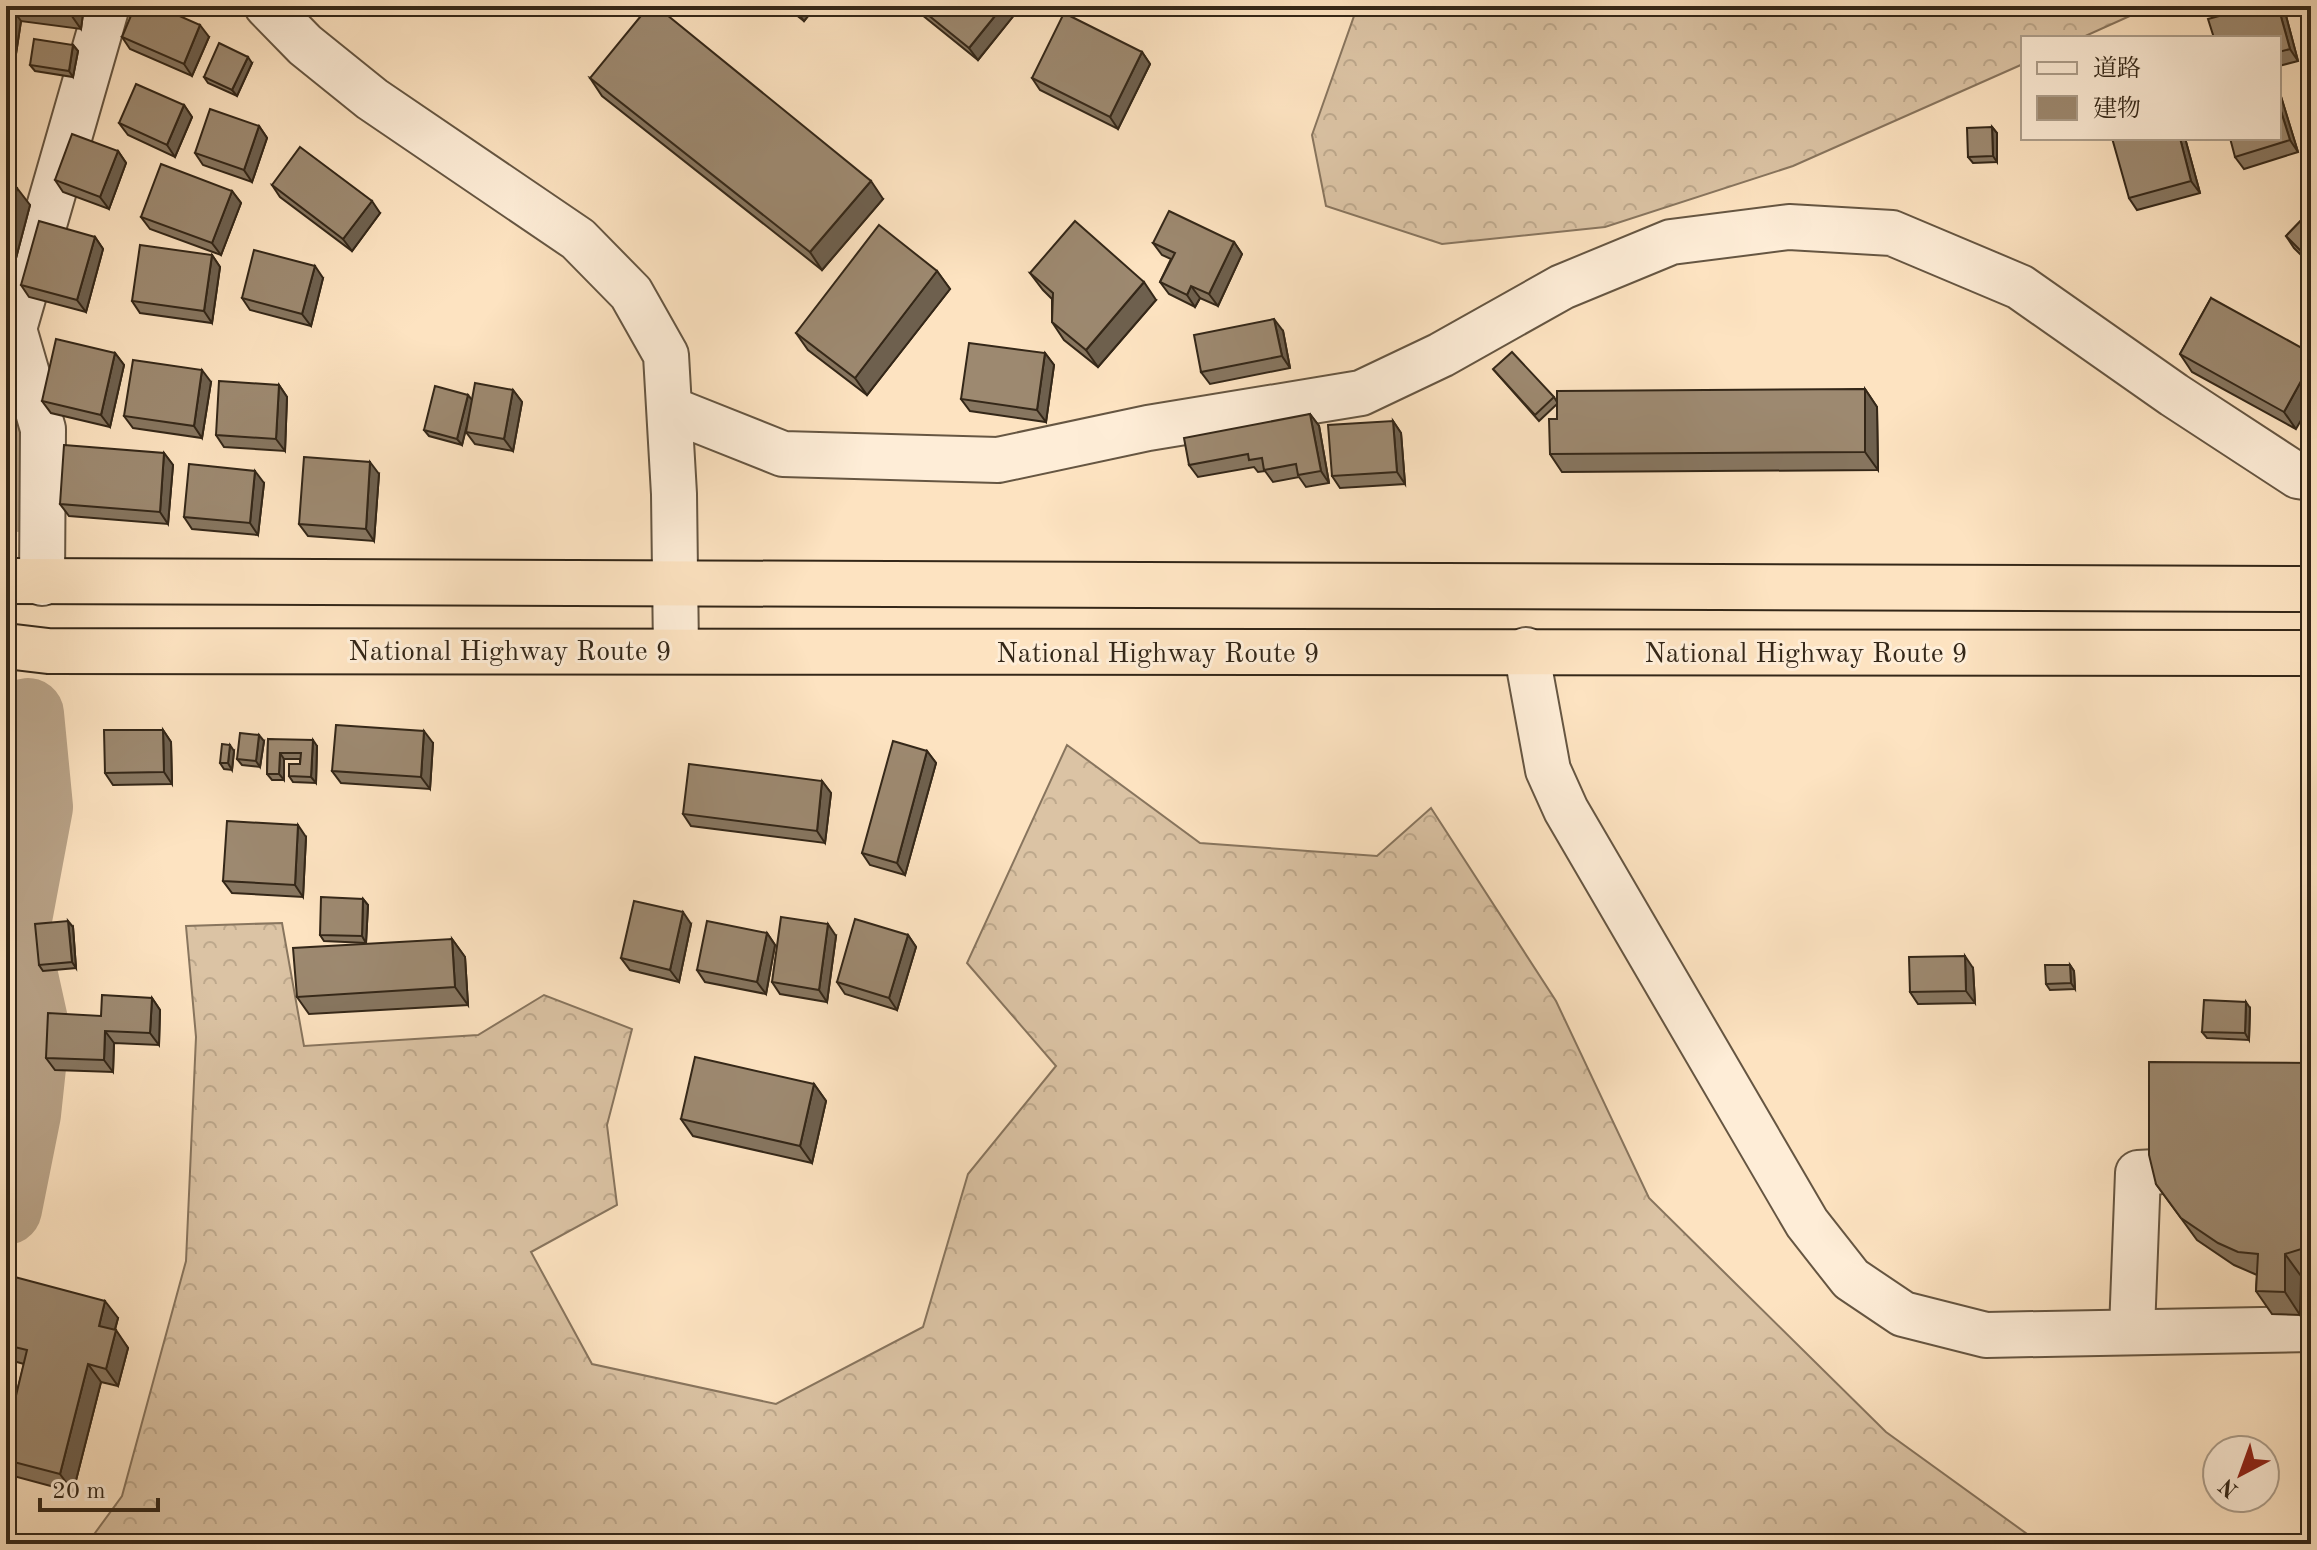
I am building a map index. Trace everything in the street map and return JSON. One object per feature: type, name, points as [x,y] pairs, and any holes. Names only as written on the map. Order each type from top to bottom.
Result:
[{"type":"highway","points":[[24,582],[2311,589]]},
{"type":"highway","name":"National Highway Route 9","points":[[6,646],[48,651],[2311,653]]},
{"type":"street","points":[[24,582],[43,429],[14,329],[107,6]]},
{"type":"street","points":[[267,6],[305,45],[372,99],[578,239],[631,293],[666,355],[677,584],[676,650]]},
{"type":"street","points":[[670,409],[783,454],[998,460],[1148,428],[1361,393],[1441,355],[1562,287],[1671,242],[1789,227],[1892,233],[2020,287],[2187,404],[2298,476],[2311,478]]},
{"type":"street","points":[[1526,650],[1548,770],[1566,810],[1807,1223],[1851,1279],[1903,1314],[1986,1335],[2311,1329]]},
{"type":"street","points":[[2132,1330],[2138,1173],[2156,1172]]},
{"type":"green space","points":[[1354,6],[2152,6],[2085,36],[2021,36],[2021,65],[1793,166],[1605,227],[1442,244],[1326,206],[1312,135],[1354,16]]},
{"type":"green space","points":[[1067,745],[1200,843],[1377,856],[1431,808],[1556,1001],[1649,1198],[1886,1432],[2041,1544],[87,1544],[122,1496],[186,1261],[196,1037],[186,926],[282,923],[304,1046],[478,1035],[544,995],[632,1029],[607,1125],[617,1205],[531,1252],[592,1364],[776,1404],[923,1327],[968,1174],[1056,1066],[967,963]]},
{"type":"building","points":[[26,6],[69,6],[69,12]]},
{"type":"building","points":[[135,6],[157,6],[200,25],[184,64],[122,37]]},
{"type":"building","points":[[649,6],[656,6],[871,181],[810,252],[590,78]]},
{"type":"building","points":[[917,6],[1003,6],[969,48]]},
{"type":"building","points":[[2256,6],[2278,6],[2290,49],[2281,51],[2281,36],[2213,36],[2208,19]]},
{"type":"building","points":[[1064,13],[1142,52],[1110,117],[1032,78]]},
{"type":"building","points":[[34,39],[73,45],[69,71],[30,65]]},
{"type":"building","points":[[219,43],[248,57],[232,90],[204,77]]},
{"type":"building","points":[[136,84],[184,105],[167,145],[119,123]]},
{"type":"building","points":[[210,109],[259,126],[244,170],[195,153]]},
{"type":"building","points":[[2281,111],[2290,140],[2235,157],[2231,140],[2281,140]]},
{"type":"building","points":[[1992,127],[1993,156],[1968,157],[1967,128]]},
{"type":"building","points":[[72,134],[118,151],[100,197],[55,180]]},
{"type":"building","points":[[2113,140],[2181,140],[2191,181],[2129,198]]},
{"type":"building","points":[[300,147],[372,201],[343,239],[272,185]]},
{"type":"building","points":[[161,164],[232,191],[212,243],[141,217]]},
{"type":"building","points":[[6,185],[17,188],[6,232]]},
{"type":"building","points":[[2311,210],[2311,261],[2286,236]]},
{"type":"building","points":[[1169,211],[1234,242],[1209,294],[1191,286],[1187,295],[1160,282],[1175,253],[1153,243]]},
{"type":"building","points":[[39,221],[95,237],[77,300],[21,285]]},
{"type":"building","points":[[1075,221],[1144,282],[1086,350],[1052,322],[1053,293],[1030,273]]},
{"type":"building","points":[[879,225],[937,271],[855,378],[796,333]]},
{"type":"building","points":[[140,245],[212,255],[204,311],[132,301]]},
{"type":"building","points":[[254,250],[315,266],[302,314],[242,298]]},
{"type":"building","points":[[2211,298],[2311,353],[2311,363],[2284,412],[2180,354]]},
{"type":"building","points":[[1274,319],[1282,356],[1201,372],[1194,335]]},
{"type":"building","points":[[56,339],[115,353],[101,415],[42,401]]},
{"type":"building","points":[[969,343],[1045,353],[1037,410],[961,399]]},
{"type":"building","points":[[1512,352],[1554,397],[1535,415],[1493,369]]},
{"type":"building","points":[[133,360],[202,370],[194,426],[124,416]]},
{"type":"building","points":[[219,381],[279,385],[276,439],[216,435]]},
{"type":"building","points":[[475,383],[513,390],[504,439],[466,432]]},
{"type":"building","points":[[435,386],[468,395],[457,439],[424,430]]},
{"type":"building","points":[[1865,389],[1865,452],[1550,454],[1549,419],[1557,419],[1557,391]]},
{"type":"building","points":[[1310,414],[1321,471],[1298,475],[1296,464],[1264,470],[1262,458],[1249,460],[1248,454],[1189,465],[1184,438]]},
{"type":"building","points":[[1393,421],[1397,472],[1332,476],[1328,425]]},
{"type":"building","points":[[64,445],[164,453],[160,512],[60,504]]},
{"type":"building","points":[[304,457],[370,462],[366,529],[299,524]]},
{"type":"building","points":[[189,464],[255,471],[250,523],[184,517]]},
{"type":"building","points":[[336,725],[424,731],[421,777],[332,771]]},
{"type":"building","points":[[104,730],[163,730],[164,772],[105,773]]},
{"type":"building","points":[[240,733],[259,735],[256,761],[237,759]]},
{"type":"building","points":[[268,739],[313,740],[311,777],[289,776],[289,764],[300,764],[301,753],[280,753],[279,774],[267,774]]},
{"type":"building","points":[[893,741],[927,751],[897,863],[862,853]]},
{"type":"building","points":[[222,744],[230,745],[228,763],[220,763]]},
{"type":"building","points":[[689,764],[822,781],[817,831],[683,814]]},
{"type":"building","points":[[227,821],[298,825],[295,885],[223,881]]},
{"type":"building","points":[[321,897],[363,899],[362,936],[320,935]]},
{"type":"building","points":[[634,901],[683,912],[670,970],[621,958]]},
{"type":"building","points":[[781,917],[828,924],[819,990],[772,982]]},
{"type":"building","points":[[855,919],[908,935],[889,998],[837,982]]},
{"type":"building","points":[[68,921],[72,962],[39,965],[35,924]]},
{"type":"building","points":[[707,921],[767,933],[757,982],[697,970]]},
{"type":"building","points":[[452,939],[455,987],[297,997],[293,948]]},
{"type":"building","points":[[1965,956],[1966,991],[1910,992],[1909,957]]},
{"type":"building","points":[[2045,965],[2070,965],[2071,983],[2046,984]]},
{"type":"building","points":[[102,995],[152,998],[150,1033],[105,1031],[104,1060],[46,1058],[48,1013],[101,1016]]},
{"type":"building","points":[[2204,1000],[2246,1002],[2245,1033],[2202,1032]]},
{"type":"building","points":[[695,1057],[814,1084],[800,1146],[681,1119]]},
{"type":"building","points":[[2149,1062],[2311,1063],[2311,1246],[2285,1254],[2285,1292],[2256,1291],[2258,1254],[2238,1252],[2218,1243],[2181,1218],[2156,1184],[2149,1155]]},
{"type":"building","points":[[11,1276],[105,1301],[99,1326],[116,1330],[106,1369],[88,1364],[60,1474],[6,1460],[6,1406],[13,1408],[27,1350],[6,1345],[6,1295]]},
{"type":"waterway","points":[[6,380],[19,496]]},
{"type":"waterway","points":[[6,1209],[25,1114],[34,1030],[13,935],[37,807],[28,714]]}]
